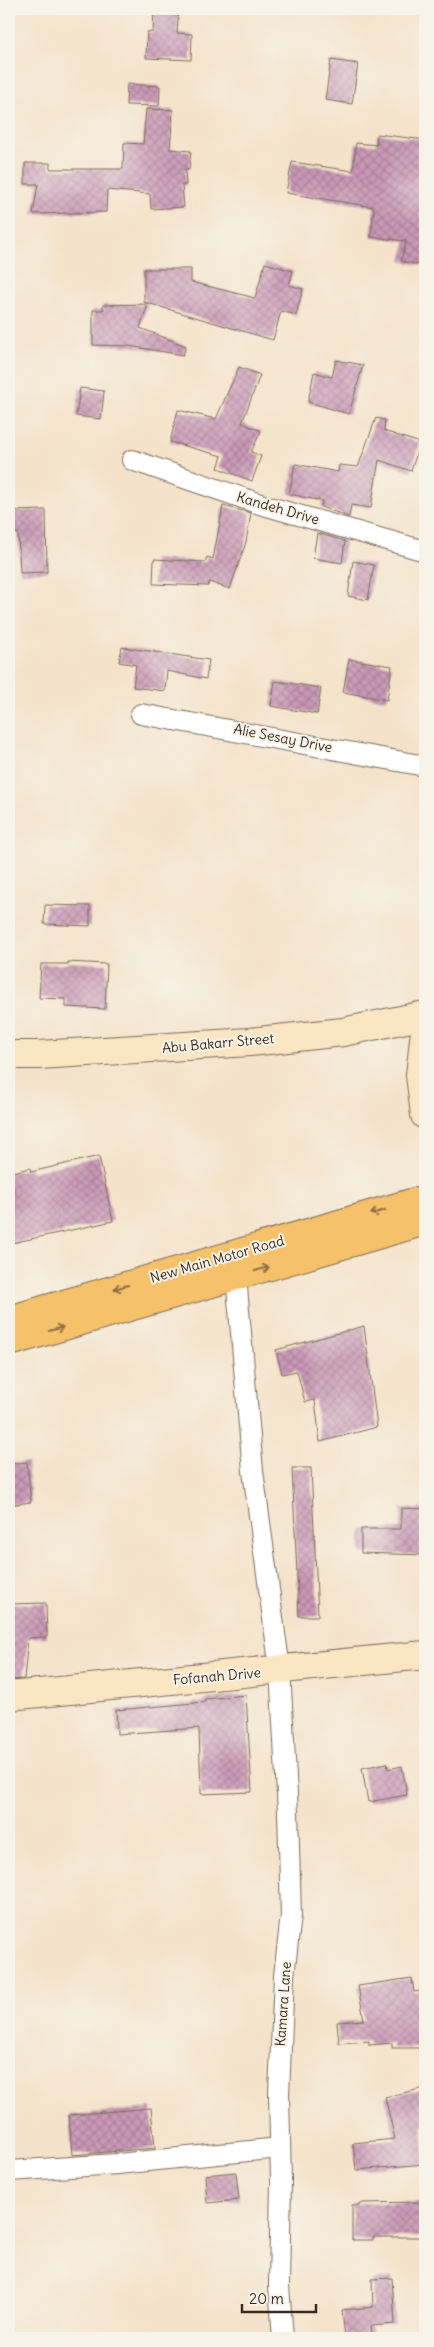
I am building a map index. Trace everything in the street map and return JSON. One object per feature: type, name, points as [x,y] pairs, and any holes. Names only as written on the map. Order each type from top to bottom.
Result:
[{"type":"highway","name":"New Main Motor Road","points":[[9,1320],[425,1199]]},
{"type":"highway","name":"New Main Motor Road","points":[[9,1342],[425,1221]]},
{"type":"street","name":"Kandeh Drive","points":[[132,460],[263,505],[425,551]]},
{"type":"street","name":"Alie Sesay Drive","points":[[141,714],[425,766]]},
{"type":"street","name":"Abu Bakarr Street","points":[[9,1055],[48,1055],[250,1042],[343,1032],[425,1015]]},
{"type":"street","points":[[425,1031],[420,1075],[425,1115]]},
{"type":"street","name":"Kamara Lane","points":[[236,1276],[253,1471],[280,1670],[288,1812],[291,1915],[280,2037],[279,2286],[283,2338]]},
{"type":"street","name":"Fofanah Drive","points":[[9,1696],[425,1655]]},
{"type":"street","points":[[9,2171],[117,2164],[280,2148]]},
{"type":"building","points":[[154,9],[179,9],[177,33],[192,34],[191,60],[146,58],[147,32],[153,32]]},
{"type":"building","points":[[331,60],[358,64],[352,104],[325,100]]},
{"type":"building","points":[[127,84],[160,86],[159,106],[126,105]]},
{"type":"building","points":[[146,109],[173,110],[170,149],[191,151],[189,170],[185,169],[186,185],[182,185],[184,207],[151,209],[150,194],[107,190],[106,212],[33,214],[38,184],[25,184],[25,163],[50,163],[50,169],[123,169],[124,143],[143,144]]},
{"type":"building","points":[[377,134],[425,140],[425,266],[401,261],[406,241],[371,237],[374,207],[286,193],[292,162],[353,171],[356,143],[376,145]]},
{"type":"building","points":[[265,263],[293,271],[289,285],[303,289],[296,315],[281,311],[273,340],[144,302],[144,269],[191,269],[191,282],[255,298]]},
{"type":"building","points":[[148,304],[140,328],[186,346],[183,355],[129,346],[93,345],[93,310],[103,310],[103,305]]},
{"type":"building","points":[[336,360],[363,365],[349,414],[308,402],[314,372],[332,377]]},
{"type":"building","points":[[239,367],[260,375],[242,423],[261,431],[251,452],[261,456],[252,481],[218,468],[222,456],[170,442],[178,410],[216,419]]},
{"type":"building","points":[[80,388],[104,391],[101,419],[76,416]]},
{"type":"building","points":[[376,418],[385,420],[384,431],[420,443],[411,471],[379,460],[371,508],[351,505],[349,517],[321,507],[322,501],[289,494],[295,464],[338,472],[339,465],[358,467]]},
{"type":"building","points":[[223,506],[251,513],[246,542],[230,589],[209,582],[208,586],[153,584],[154,559],[205,562],[207,557],[213,559]]},
{"type":"building","points":[[46,510],[47,572],[20,573],[18,533],[9,533],[9,511]]},
{"type":"building","points":[[317,533],[345,541],[342,563],[313,558]]},
{"type":"building","points":[[353,561],[374,565],[368,600],[348,596]]},
{"type":"building","points":[[122,647],[209,660],[206,679],[167,671],[165,691],[133,687],[136,665],[119,662]]},
{"type":"building","points":[[349,659],[392,666],[387,700],[343,692]]},
{"type":"building","points":[[275,681],[321,688],[317,714],[271,706]]},
{"type":"building","points":[[45,905],[90,906],[90,926],[44,924]]},
{"type":"building","points":[[68,962],[107,964],[105,1009],[66,1007],[66,999],[39,998],[41,964],[68,964]]},
{"type":"building","points":[[99,1156],[113,1221],[12,1243],[9,1229],[9,1173],[30,1168],[31,1172]]},
{"type":"building","points":[[364,1326],[377,1427],[320,1442],[315,1400],[305,1402],[297,1371],[282,1374],[276,1350]]},
{"type":"building","points":[[27,1462],[31,1502],[9,1505],[9,1464]]},
{"type":"building","points":[[292,1468],[311,1468],[318,1616],[299,1616]]},
{"type":"building","points":[[401,1508],[425,1509],[425,1555],[361,1553],[361,1529],[401,1529]]},
{"type":"building","points":[[46,1603],[47,1637],[28,1638],[24,1679],[9,1680],[9,1604]]},
{"type":"building","points":[[246,1695],[252,1792],[201,1794],[199,1728],[117,1734],[116,1710],[205,1702],[205,1699]]},
{"type":"building","points":[[387,1763],[388,1769],[402,1766],[407,1795],[368,1802],[362,1768]]},
{"type":"building","points":[[412,1978],[414,1992],[425,1990],[425,2011],[419,2012],[419,2048],[392,2048],[392,2043],[369,2045],[369,2041],[339,2043],[337,2022],[364,2020],[358,1986]]},
{"type":"building","points":[[425,2088],[425,2125],[422,2126],[425,2164],[356,2170],[353,2143],[395,2139],[385,2097]]},
{"type":"building","points":[[151,2108],[155,2148],[72,2155],[69,2115]]},
{"type":"building","points":[[236,2172],[239,2200],[207,2203],[205,2175]]},
{"type":"building","points":[[425,2202],[425,2237],[373,2237],[373,2240],[352,2240],[352,2205],[359,2205],[359,2203]]},
{"type":"building","points":[[392,2278],[395,2324],[371,2326],[372,2338],[345,2338],[342,2310],[373,2307],[372,2279]]}]
